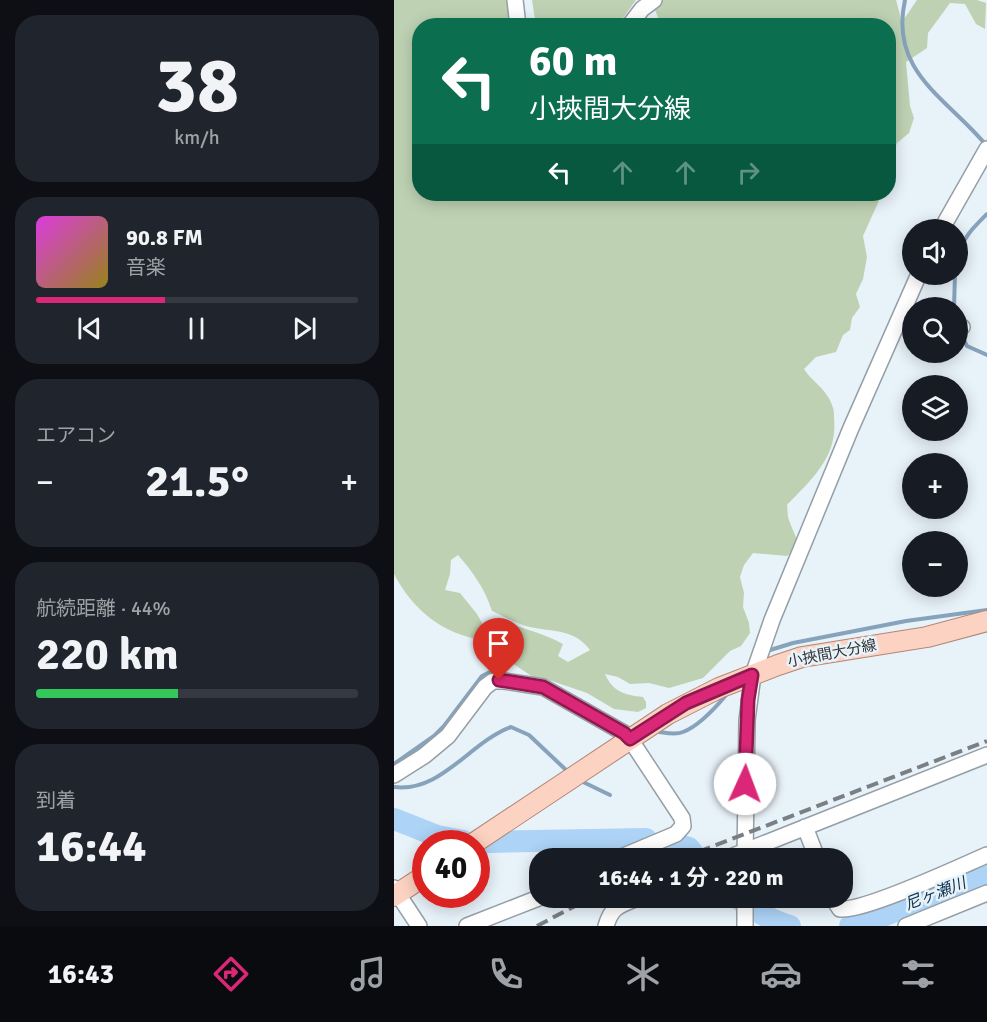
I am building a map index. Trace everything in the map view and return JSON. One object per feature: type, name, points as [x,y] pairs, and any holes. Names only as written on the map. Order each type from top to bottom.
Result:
[{"type":"main road","name":"小挾間大分線","points":[[490,832],[686,703],[788,661],[819,653],[927,637],[986,621]]},
{"type":"main road","points":[[395,892],[412,883]]},
{"type":"street","points":[[514,0],[517,18]]},
{"type":"street","points":[[635,18],[654,0]]},
{"type":"street","points":[[947,219],[986,149]]},
{"type":"street","points":[[745,848],[747,720],[752,675],[772,620],[847,439],[914,285]]},
{"type":"street","points":[[394,775],[424,756],[443,740],[485,687],[499,680],[543,687],[624,733],[678,811],[683,826],[672,836],[643,848]]},
{"type":"street","points":[[760,848],[805,827],[986,755]]},
{"type":"street","points":[[805,827],[813,848]]},
{"type":"street","points":[[853,908],[986,855]]},
{"type":"street","points":[[395,892],[418,926]]},
{"type":"street","points":[[906,926],[986,893]]},
{"type":"street","points":[[467,926],[529,902]]},
{"type":"street","points":[[606,926],[615,908]]},
{"type":"street","points":[[745,908],[745,926]]},
{"type":"green space","points":[[394,0],[511,0],[508,18],[412,18],[412,201],[879,201],[863,236],[867,257],[863,279],[856,294],[860,307],[852,318],[850,330],[843,335],[836,352],[816,357],[804,369],[829,399],[834,410],[834,432],[832,444],[821,466],[787,505],[788,518],[796,539],[795,547],[787,556],[753,553],[744,565],[740,577],[744,593],[743,607],[750,633],[741,646],[730,651],[703,678],[669,688],[649,683],[630,684],[618,677],[605,674],[616,689],[643,697],[646,702],[646,708],[638,712],[614,709],[587,693],[533,677],[512,663],[506,654],[506,643],[496,625],[505,622],[542,634],[563,644],[558,656],[568,662],[590,650],[569,634],[526,626],[492,611],[478,581],[458,555],[451,560],[445,590],[460,593],[477,614],[487,632],[483,640],[454,632],[430,618],[410,599],[394,574]]},
{"type":"green space","points":[[532,0],[636,0],[623,18],[535,18]]},
{"type":"green space","points":[[651,0],[896,0],[902,22],[917,0],[977,0],[986,3],[985,29],[976,24],[965,4],[950,3],[928,33],[927,48],[906,62],[910,106],[914,118],[909,133],[896,146],[896,18],[658,18]]},
{"type":"waterway","points":[[905,0],[902,25],[905,46],[913,65],[925,82],[986,145]]},
{"type":"waterway","points":[[968,235],[987,214]]},
{"type":"waterway","points":[[954,297],[955,285]]},
{"type":"waterway","points":[[968,346],[987,355]]},
{"type":"waterway","points":[[767,651],[793,643],[906,621],[987,610]]},
{"type":"waterway","points":[[394,764],[434,736],[482,676],[490,672],[495,673]]},
{"type":"waterway","points":[[659,732],[671,734],[689,729],[707,715],[727,694]]},
{"type":"waterway","points":[[394,787],[411,787],[441,775],[496,734],[511,727],[529,735],[565,769]]},
{"type":"waterway","points":[[581,781],[610,795]]},
{"type":"waterway","name":"尼ヶ瀬川","points":[[394,819],[422,830]]},
{"type":"waterway","name":"尼ヶ瀬川","points":[[490,842],[646,839]]},
{"type":"waterway","name":"尼ヶ瀬川","points":[[676,844],[689,848]]},
{"type":"waterway","name":"尼ヶ瀬川","points":[[850,926],[883,916],[987,873]]},
{"type":"waterway","name":"尼ヶ瀬川","points":[[752,908],[775,921],[790,926]]},
{"type":"railway","points":[[708,848],[987,741]]},
{"type":"railway","points":[[537,926],[571,908]]},
{"type":"route","points":[[499,680],[543,687],[624,733],[630,739],[686,703],[752,675],[748,700],[745,784]]}]
